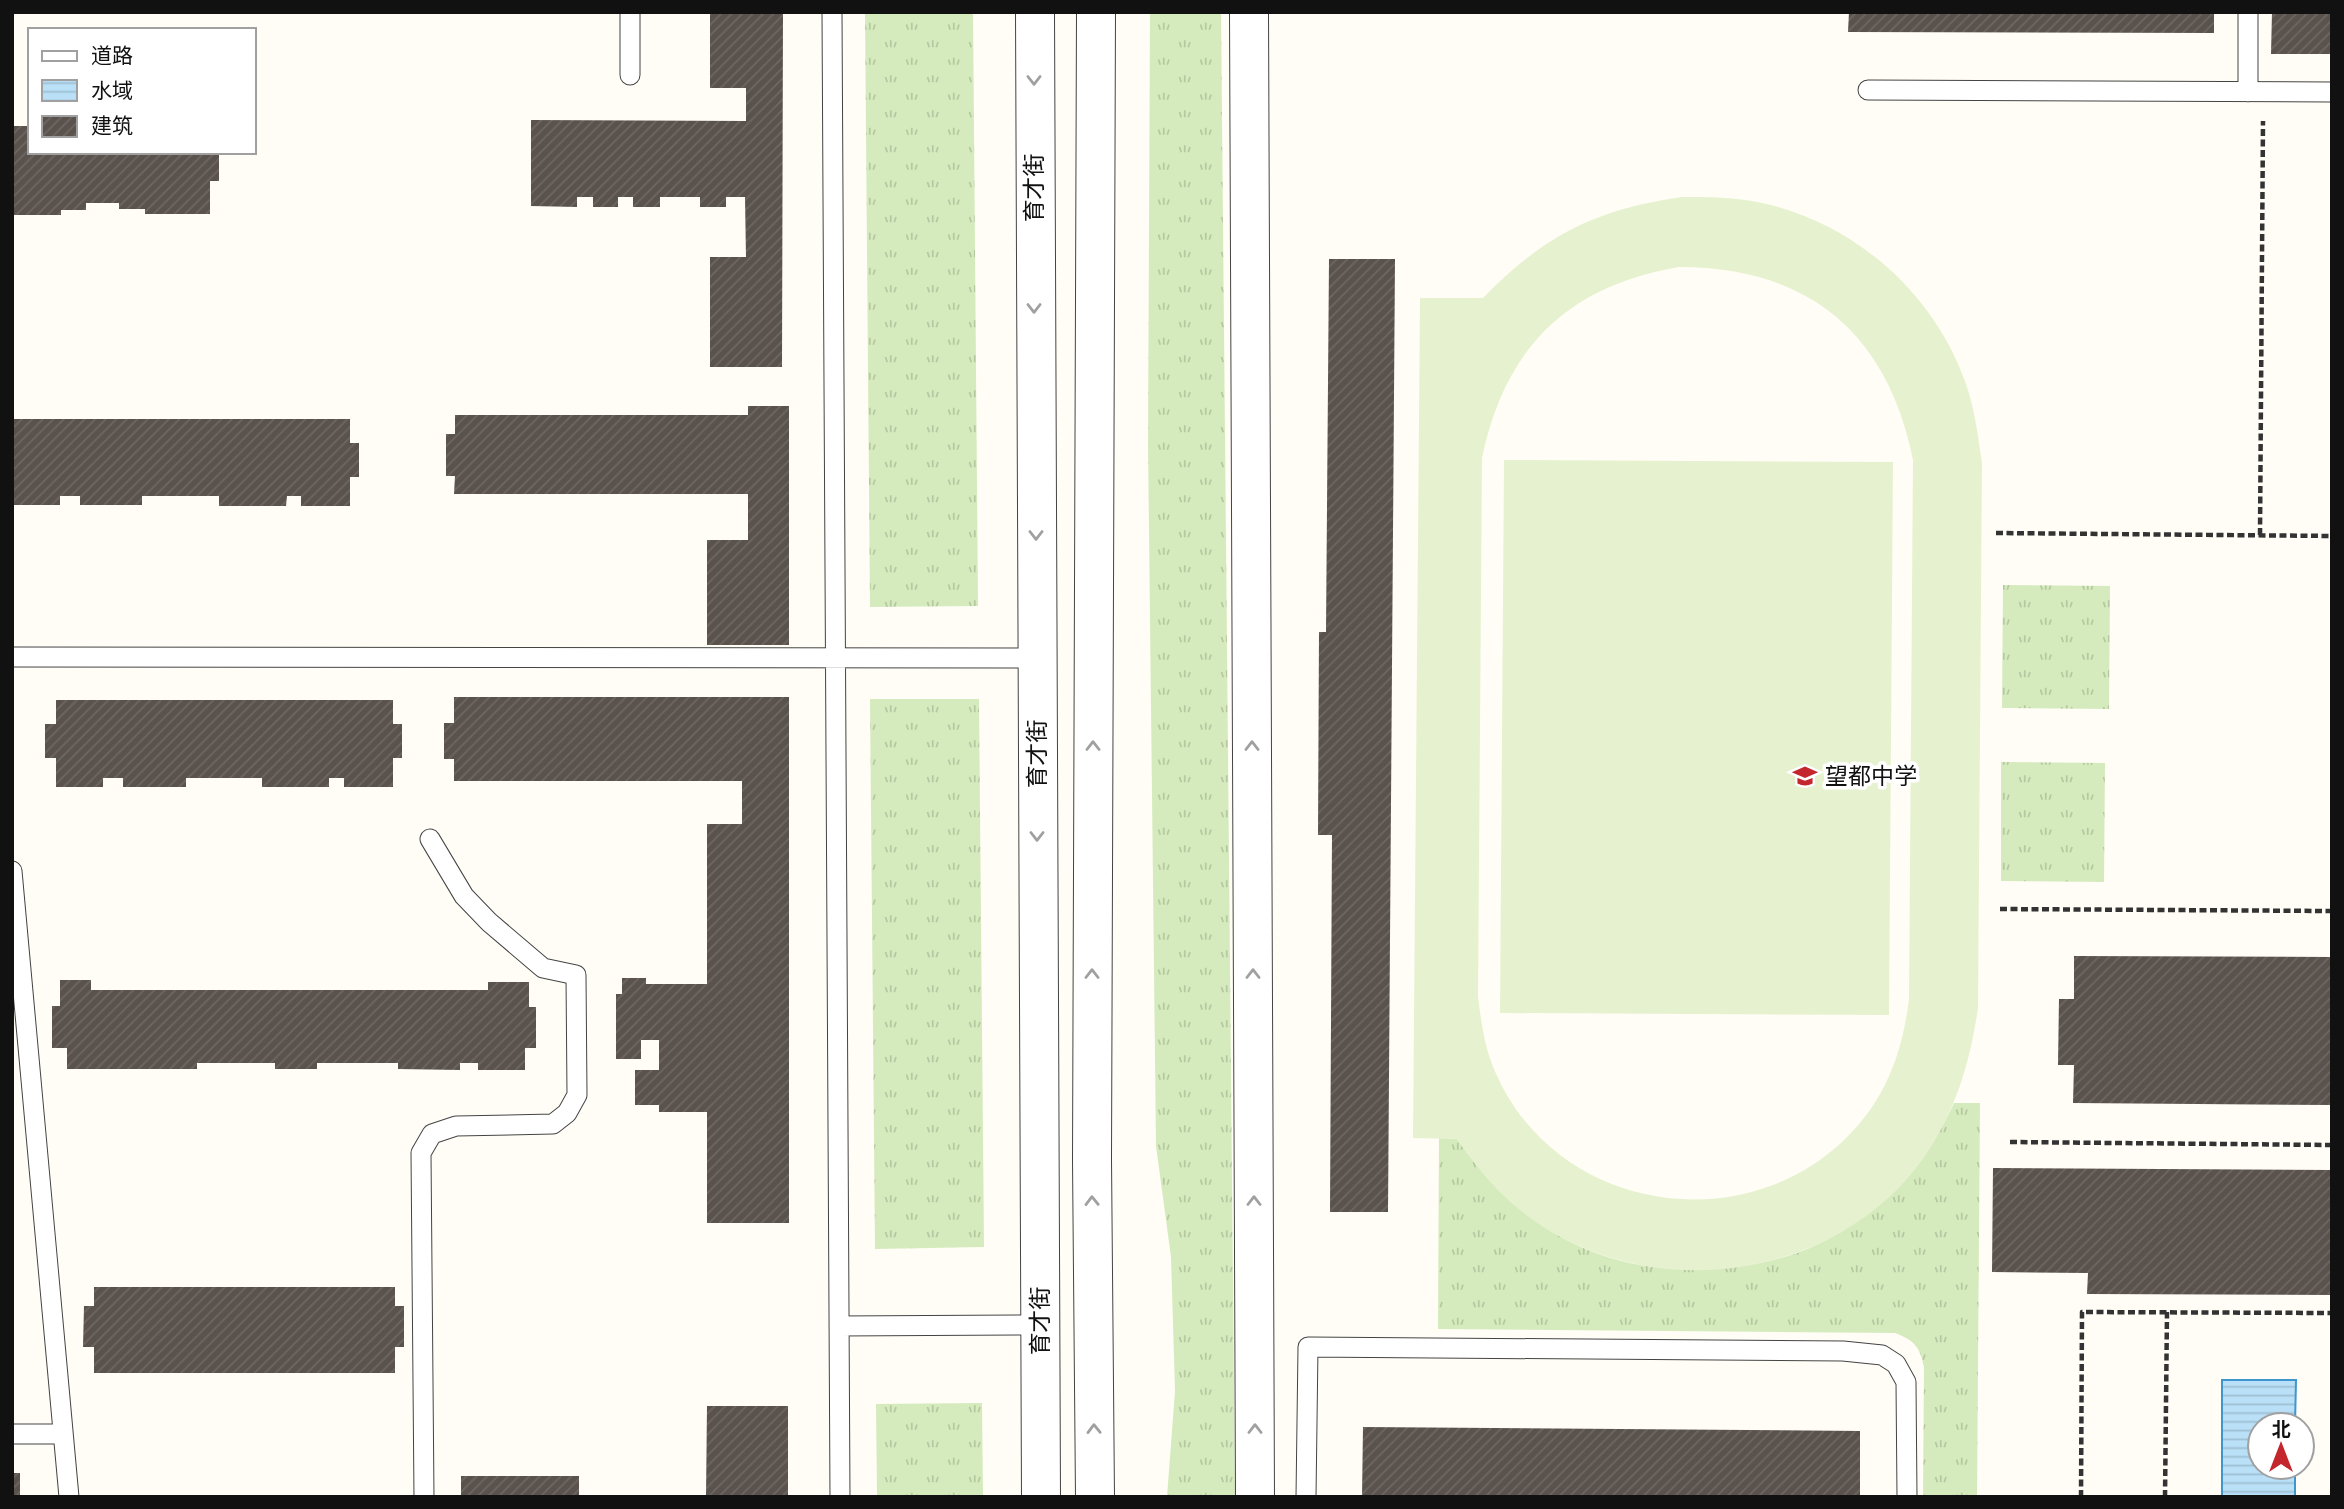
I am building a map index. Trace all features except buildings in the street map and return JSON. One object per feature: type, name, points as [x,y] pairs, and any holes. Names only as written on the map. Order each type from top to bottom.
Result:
[{"type":"street","name":"育才街","points":[[1035,12],[1041,1497]]},
{"type":"street","points":[[1095,1497],[1092,1118],[1096,12]]},
{"type":"street","points":[[1249,12],[1255,1497]]},
{"type":"lane","points":[[630,12],[630,75]]},
{"type":"lane","points":[[832,12],[840,1497]]},
{"type":"lane","points":[[2248,12],[2255,92]]},
{"type":"lane","points":[[1868,90],[2332,92]]},
{"type":"lane","points":[[12,657],[1036,658]]},
{"type":"lane","points":[[424,1497],[421,1153],[432,1134],[456,1126],[553,1124],[568,1113],[578,1095],[576,975],[543,968],[489,922],[464,896],[430,839]]},
{"type":"lane","points":[[12,871],[69,1497]]},
{"type":"lane","points":[[839,1326],[1040,1325]]},
{"type":"lane","points":[[1306,1497],[1308,1347],[1843,1351],[1882,1355],[1896,1364],[1906,1382],[1907,1497]]},
{"type":"lane","points":[[12,1434],[63,1434]]},
{"type":"path","points":[[2255,92],[2260,536]]},
{"type":"path","points":[[1997,533],[2332,536]]},
{"type":"path","points":[[2000,909],[2332,911]]},
{"type":"path","points":[[2010,1142],[2332,1145]]},
{"type":"path","points":[[2081,1497],[2082,1312],[2332,1313]]},
{"type":"path","points":[[2165,1497],[2167,1312]]},
{"type":"green space","points":[[865,12],[973,12],[978,606],[870,607]]},
{"type":"green space","points":[[1150,12],[1221,12],[1235,1497],[1167,1497],[1175,1391],[1171,1257],[1156,1146],[1148,443]]},
{"type":"green space","points":[[1692,197],[1732,198],[1762,203],[1829,227],[1859,245],[1887,267],[1912,292],[1952,351],[1972,404],[1982,463],[1978,1008],[1960,1085],[1936,1139],[1925,1156],[1885,1201],[1836,1235],[1782,1258],[1724,1269],[1664,1269],[1606,1256],[1552,1232],[1504,1196],[1479,1169],[1457,1139],[1413,1138],[1420,298],[1483,298],[1505,276],[1550,242],[1597,218],[1651,202]],"holes":[[[1679,267],[1725,270],[1767,279],[1804,295],[1835,316],[1862,344],[1884,377],[1901,416],[1913,460],[1909,1000],[1901,1041],[1888,1079],[1874,1104],[1833,1150],[1783,1181],[1728,1197],[1671,1198],[1616,1186],[1565,1159],[1523,1118],[1492,1064],[1487,1048],[1478,997],[1482,458],[1507,384],[1525,354],[1548,328],[1574,307],[1605,289],[1640,276]]]},
{"type":"green space","points":[[1504,460],[1893,462],[1889,1015],[1500,1013]]},
{"type":"green space","points":[[2003,585],[2110,586],[2109,709],[2002,708]]},
{"type":"green space","points":[[870,699],[979,699],[984,1247],[875,1249]]},
{"type":"green space","points":[[2001,762],[2105,763],[2104,882],[2001,881]]},
{"type":"green space","points":[[1954,1103],[1980,1103],[1977,1497],[1923,1497],[1924,1367],[1915,1345],[1895,1333],[1438,1329],[1439,1138],[1457,1139],[1509,1199],[1538,1223],[1569,1241],[1602,1255],[1638,1265],[1677,1269],[1718,1268],[1747,1265],[1789,1255],[1842,1231],[1920,1157],[1938,1134]]},
{"type":"green space","points":[[982,1403],[983,1497],[877,1497],[876,1404]]},
{"type":"water","points":[[2222,1380],[2296,1380],[2295,1411],[2246,1411],[2246,1481],[2295,1481],[2295,1497],[2222,1497]]},
{"type":"place","name":"望都中学","points":[[1805,776]]}]
